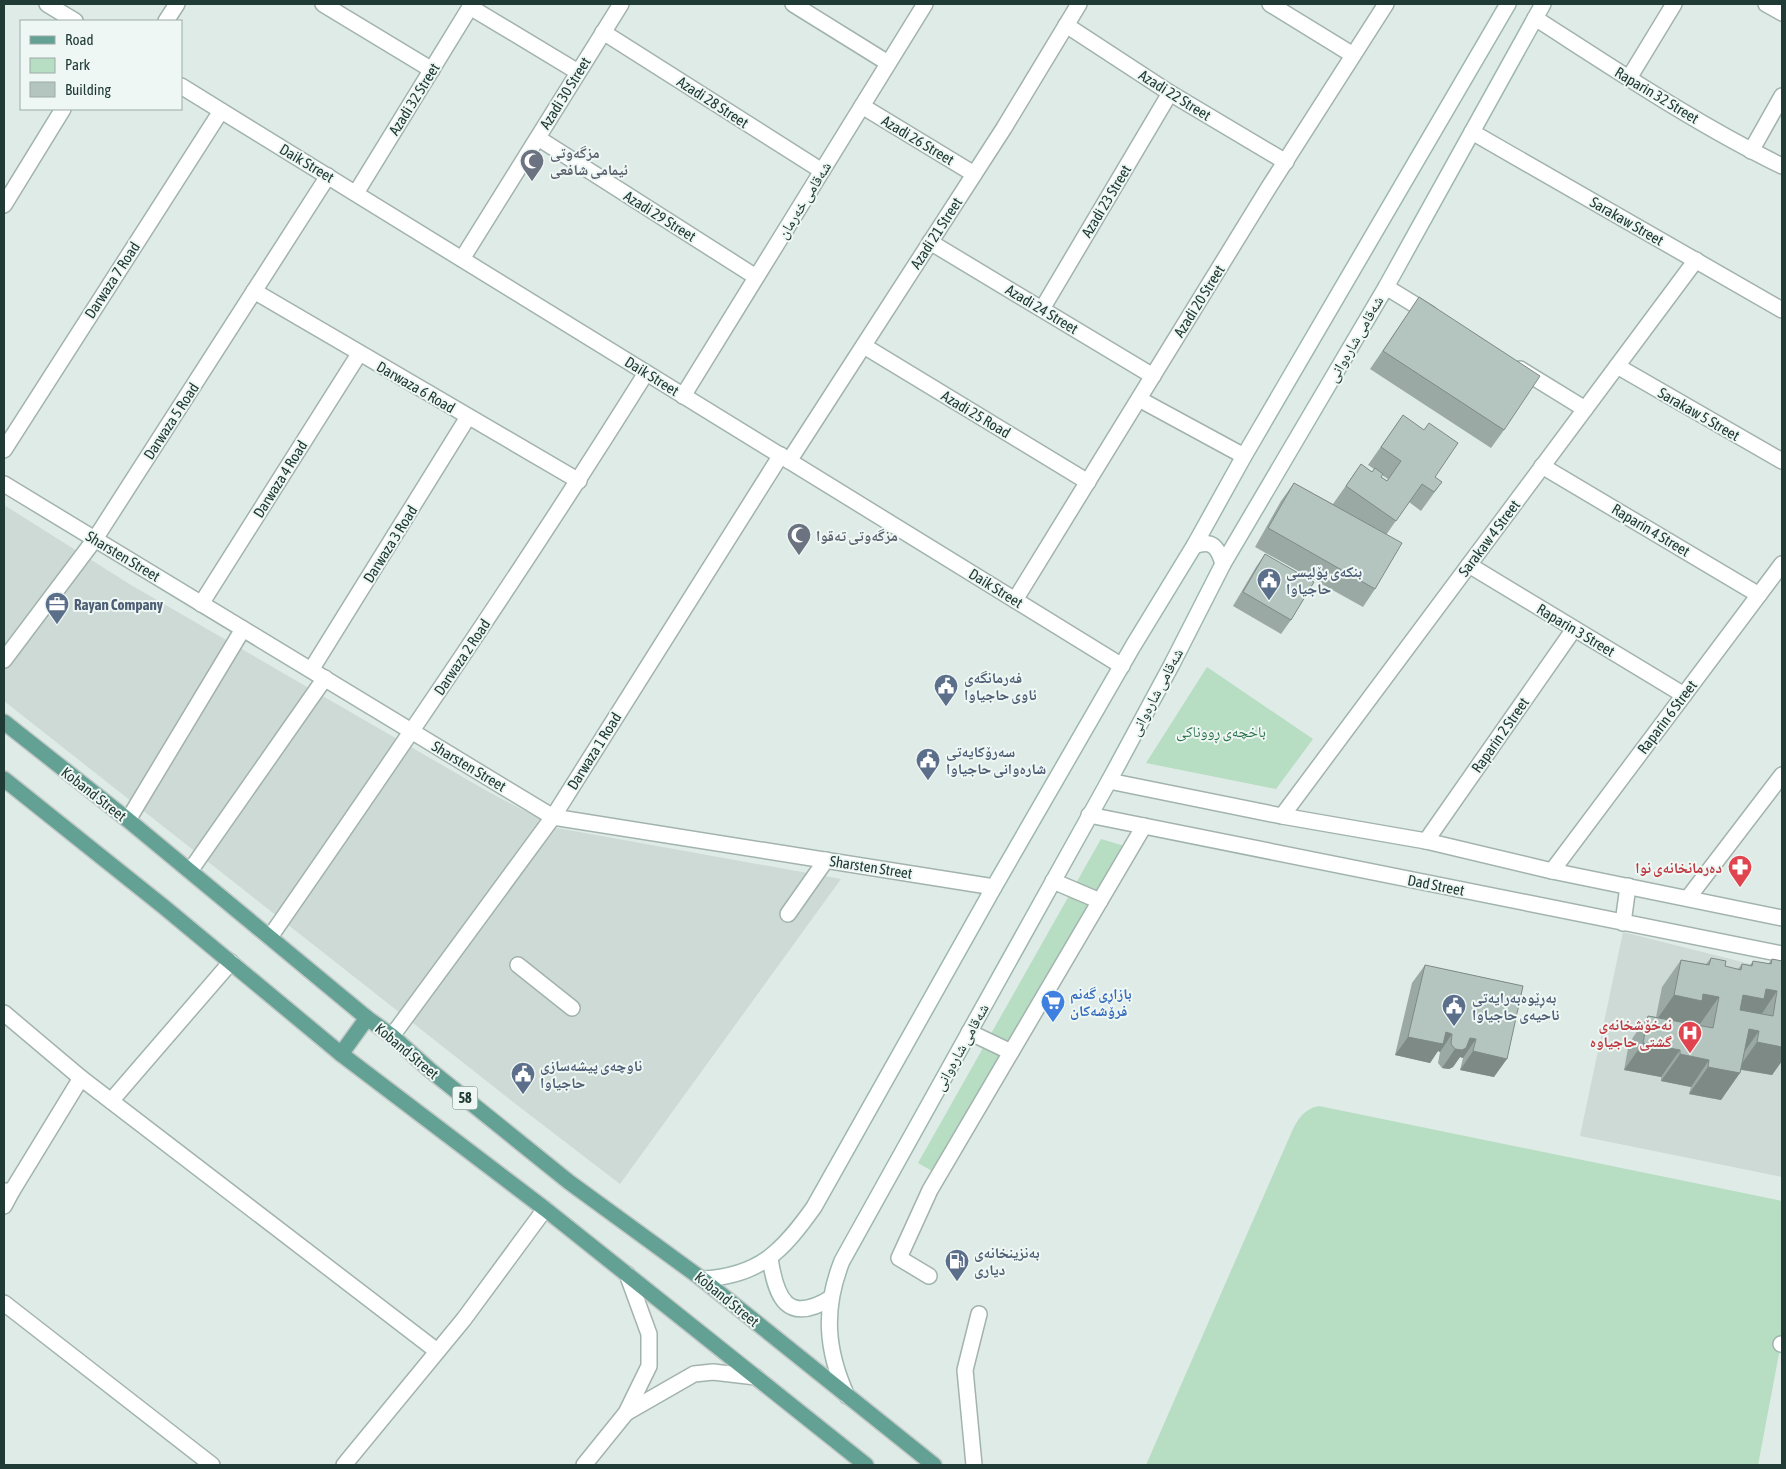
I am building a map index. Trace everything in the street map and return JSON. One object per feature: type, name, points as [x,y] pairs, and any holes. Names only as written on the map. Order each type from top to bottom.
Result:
[{"type":"main road","name":"Koband Street","points":[[4,722],[128,820],[367,1018],[392,1036],[430,1070],[569,1182],[702,1279],[934,1465]]},
{"type":"main road","points":[[4,779],[231,962],[341,1054],[544,1209],[866,1465]]},
{"type":"main road","points":[[341,1054],[367,1018]]},
{"type":"street","points":[[47,4],[73,20]]},
{"type":"street","points":[[167,20],[177,4]]},
{"type":"street","points":[[324,4],[432,70]]},
{"type":"street","name":"Azadi 30 Street","points":[[462,259],[621,4]]},
{"type":"street","points":[[793,4],[888,63]]},
{"type":"street","name":"شەقامی خەرمان","points":[[683,396],[925,4]]},
{"type":"street","name":"Azadi 21 Street","points":[[785,458],[864,346],[1080,4]]},
{"type":"street","points":[[1270,4],[1354,55]]},
{"type":"street","name":"Azadi 20 Street","points":[[1015,600],[1386,4]]},
{"type":"street","points":[[702,1279],[720,1278],[755,1268],[770,1258],[801,1226],[814,1207],[994,886],[1194,546],[1244,456],[1508,4]]},
{"type":"street","name":"شەقامی شارەوانی","points":[[847,1396],[835,1364],[829,1330],[831,1298],[835,1278],[842,1261],[1109,781],[1223,564],[1386,287],[1543,4]]},
{"type":"street","points":[[1629,78],[1674,4]]},
{"type":"street","points":[[1766,4],[1782,14]]},
{"type":"street","points":[[471,5],[578,72]]},
{"type":"street","name":"Azadi 32 Street","points":[[356,193],[471,5]]},
{"type":"street","name":"Raparin 32 Street","points":[[1535,18],[1629,78],[1751,151],[1782,166]]},
{"type":"street","name":"Azadi 22 Street","points":[[1066,25],[1170,93],[1286,162]]},
{"type":"street","name":"Azadi 28 Street","points":[[604,32],[822,171]]},
{"type":"street","name":"Daik Street","points":[[182,87],[1122,666]]},
{"type":"street","name":"Azadi 23 Street","points":[[1042,309],[1170,93]]},
{"type":"street","points":[[1751,151],[1782,96]]},
{"type":"street","name":"Azadi 26 Street","points":[[862,106],[974,174]]},
{"type":"street","points":[[4,206],[62,110]]},
{"type":"street","name":"Darwaza 7 Road","points":[[4,450],[221,111]]},
{"type":"street","name":"Sarakaw Street","points":[[1472,132],[1782,310]]},
{"type":"street","name":"Azadi 29 Street","points":[[538,138],[756,277]]},
{"type":"street","name":"Darwaza 5 Road","points":[[4,660],[95,539],[328,176]]},
{"type":"street","name":"Azadi 24 Street","points":[[930,242],[1153,376]]},
{"type":"street","name":"Sarakaw 4 Street","points":[[1282,816],[1696,260]]},
{"type":"street","points":[[1386,287],[1444,322]]},
{"type":"street","name":"Darwaza 6 Road","points":[[254,291],[579,481]]},
{"type":"street","name":"Azadi 25 Road","points":[[864,346],[1088,482]]},
{"type":"street","name":"Darwaza 4 Road","points":[[201,604],[360,354]]},
{"type":"street","points":[[1510,363],[1585,409]]},
{"type":"street","name":"Sarakaw 5 Street","points":[[1617,366],[1782,461]]},
{"type":"street","name":"Darwaza 2 Road","points":[[270,937],[413,732],[579,481],[646,373]]},
{"type":"street","points":[[1139,399],[1244,456]]},
{"type":"street","name":"Darwaza 3 Road","points":[[311,670],[468,417]]},
{"type":"street","name":"Darwaza 1 Road","points":[[392,1036],[553,817],[785,458]]},
{"type":"street","name":"Raparin 4 Street","points":[[1542,466],[1759,595]]},
{"type":"street","name":"Sharsten Street","points":[[4,484],[553,817],[994,886]]},
{"type":"street","points":[[1194,546],[1202,543],[1214,546],[1219,551],[1223,564]]},
{"type":"street","name":"Raparin 6 Street","points":[[1552,871],[1782,564]]},
{"type":"street","name":"Raparin 3 Street","points":[[1469,565],[1684,696]]},
{"type":"street","points":[[128,820],[243,629]]},
{"type":"street","name":"Raparin 2 Street","points":[[1426,841],[1574,629]]},
{"type":"street","points":[[190,871],[325,678]]},
{"type":"street","points":[[1688,898],[1782,775]]},
{"type":"street","points":[[1109,781],[1282,816],[1426,841],[1552,871],[1782,918]]},
{"type":"street","name":"Dad Street","points":[[1089,815],[1782,954]]},
{"type":"street","points":[[929,1276],[899,1258],[930,1190],[1144,826]]},
{"type":"street","points":[[788,914],[826,860]]},
{"type":"street","points":[[1053,881],[1100,901]]},
{"type":"street","points":[[1623,923],[1628,886]]},
{"type":"street","points":[[111,1101],[231,962]]},
{"type":"street","points":[[518,965],[572,1008]]},
{"type":"street","points":[[4,1013],[81,1078],[438,1351]]},
{"type":"street","points":[[969,1032],[1012,1052]]},
{"type":"street","points":[[4,1206],[8,1191],[81,1078]]},
{"type":"street","points":[[344,1465],[464,1319],[544,1209]]},
{"type":"street","points":[[770,1258],[773,1278],[784,1301],[800,1309],[818,1306],[831,1298]]},
{"type":"street","points":[[584,1465],[626,1413],[650,1366],[649,1334],[627,1274]]},
{"type":"street","points":[[4,1303],[212,1465]]},
{"type":"street","points":[[974,1465],[965,1370],[979,1314]]},
{"type":"street","points":[[626,1413],[694,1374],[713,1372],[756,1377]]},
{"type":"shaded area","points":[[4,505],[131,585],[487,791],[557,828],[841,879],[620,1184],[4,701]]},
{"type":"shaded area","name":"نەخۆشخانەی گشتی حاجیاوە","points":[[1623,932],[1782,972],[1782,1177],[1580,1136]]},
{"type":"green space","name":"باخچەی ڕووناکی","points":[[1207,667],[1313,739],[1276,789],[1146,763]]},
{"type":"green space","points":[[1101,839],[1128,847],[941,1176],[918,1163]]},
{"type":"green space","points":[[1319,1106],[1782,1201],[1782,1338],[1758,1465],[1146,1465],[1293,1129],[1303,1114]]},
{"type":"building","points":[[1419,297],[1540,376],[1504,430],[1383,351]]},
{"type":"building","points":[[1403,415],[1424,430],[1429,423],[1458,443],[1435,477],[1442,482],[1434,492],[1422,484],[1396,521],[1346,486],[1361,464],[1372,472],[1375,468],[1383,474],[1381,477],[1387,481],[1401,461],[1381,447]]},
{"type":"building","points":[[1294,483],[1402,543],[1375,589],[1268,528]]},
{"type":"building","name":"بنکەی پۆلیسی حاجیاوا","points":[[1265,554],[1314,582],[1291,620],[1243,592]]},
{"type":"building","points":[[1711,958],[1726,961],[1725,966],[1741,970],[1742,964],[1752,966],[1753,961],[1771,964],[1772,959],[1782,961],[1782,1047],[1757,1042],[1759,1031],[1749,1029],[1740,1073],[1708,1067],[1709,1060],[1680,1054],[1680,1050],[1643,1043],[1648,1016],[1713,1028],[1719,997],[1703,994],[1702,1001],[1674,995],[1681,960],[1709,965]],"holes":[[[1766,989],[1777,991],[1773,1016],[1740,1010],[1743,995],[1764,999]]]},
{"type":"building","name":"بەڕێوەبەرایەتی ناحیەی حاجیاوا","points":[[1425,965],[1523,986],[1507,1059],[1473,1051],[1476,1039],[1470,1038],[1466,1048],[1462,1050],[1455,1049],[1451,1044],[1452,1034],[1446,1032],[1443,1044],[1408,1037]]},
{"type":"place","name":"مزگەوتی ئیمامی شافعی","points":[[532,182]]},
{"type":"place","name":"مزگەوتی تەقوا","points":[[799,556]]},
{"type":"place","name":"بنکەی پۆلیسی حاجیاوا","points":[[1269,601]]},
{"type":"place","name":"Rayan Company","points":[[57,625]]},
{"type":"place","name":"فەرمانگەی ئاوی حاجیاوا","points":[[946,707]]},
{"type":"place","name":"سەرۆکایەتی شارەوانی حاجیاوا","points":[[928,781]]},
{"type":"place","name":"دەرمانخانەی نوا","points":[[1740,888]]},
{"type":"place","name":"بازاڕی گەنم فرۆشەکان","points":[[1053,1023]]},
{"type":"place","name":"بەڕێوەبەرایەتی ناحیەی حاجیاوا","points":[[1454,1027]]},
{"type":"place","name":"نەخۆشخانەی گشتی حاجیاوە","points":[[1690,1054]]},
{"type":"place","name":"ناوچەی پیشەسازی حاجیاوا","points":[[523,1095]]},
{"type":"place","name":"بەنزینخانەی دیاری","points":[[957,1282]]}]
